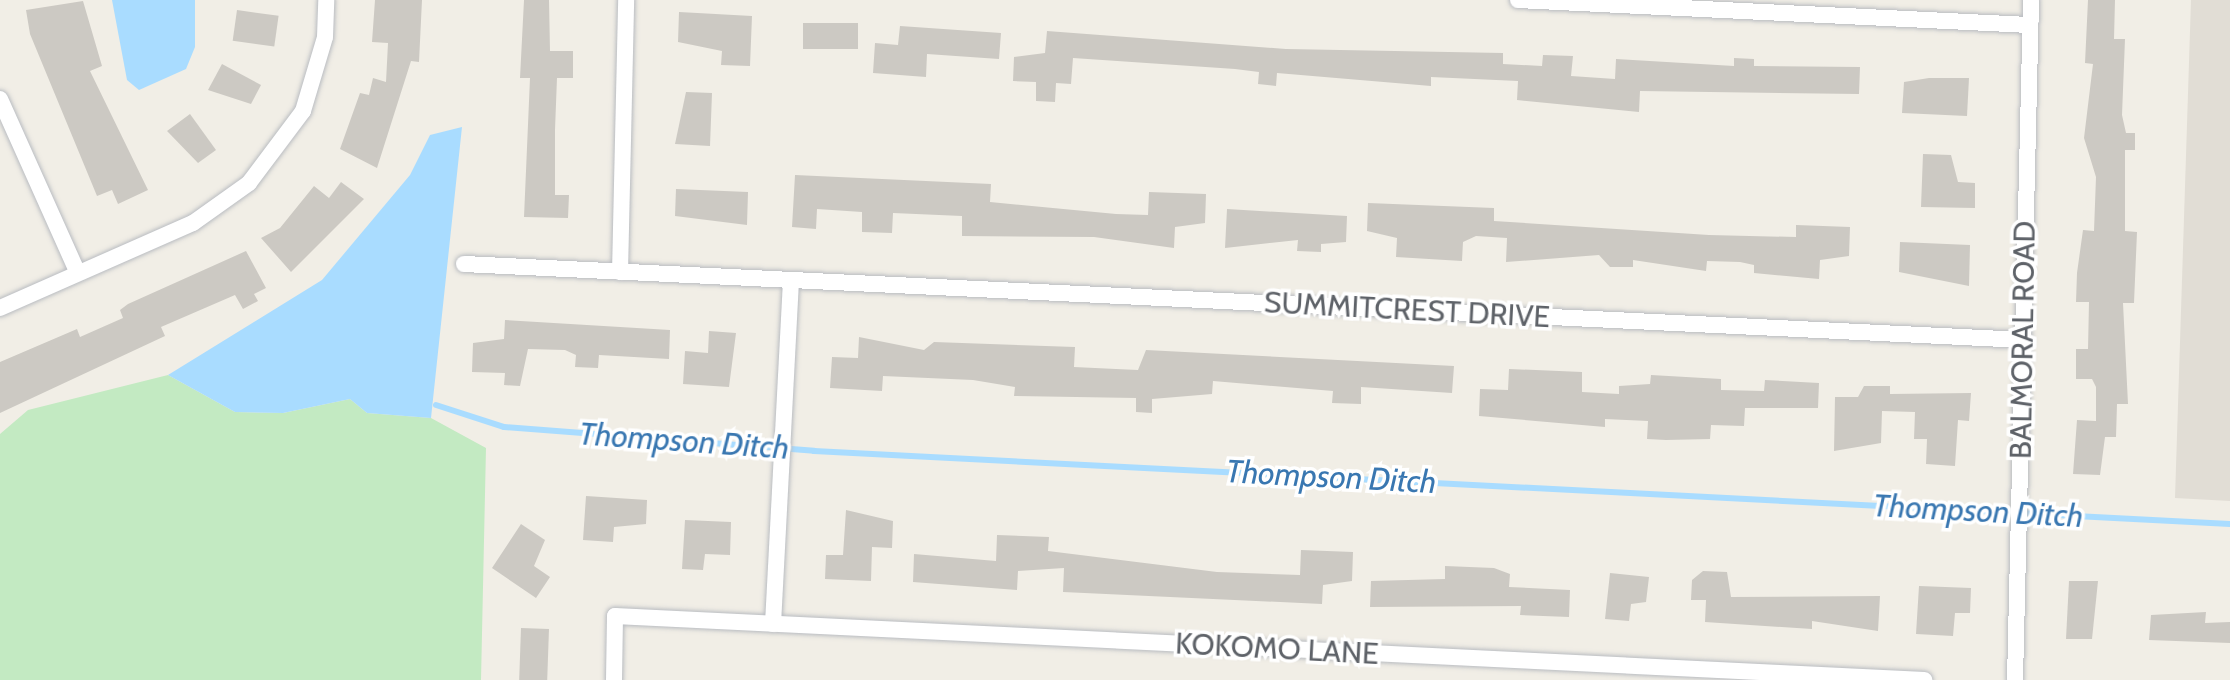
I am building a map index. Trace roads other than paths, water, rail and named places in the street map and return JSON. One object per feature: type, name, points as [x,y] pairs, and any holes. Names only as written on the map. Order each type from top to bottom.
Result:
[{"type":"street","points":[[0,308],[77,271],[193,223],[266,165],[312,87],[326,0]]},
{"type":"street","points":[[620,272],[626,0]]},
{"type":"street","points":[[1518,0],[2030,25]]},
{"type":"street","name":"BALMORAL ROAD","points":[[2015,680],[2031,0]]},
{"type":"street","points":[[0,99],[77,271]]},
{"type":"street","name":"SUMMITCREST DRIVE","points":[[464,264],[2024,340]]},
{"type":"street","points":[[773,624],[791,280]]},
{"type":"street","name":"KOKOMO LANE","points":[[614,680],[615,616],[1924,680]]},
{"type":"water","points":[[112,0],[195,0],[195,47],[186,69],[139,90],[127,80]]},
{"type":"water","points":[[462,127],[431,418],[367,413],[350,399],[283,413],[235,412],[168,375],[322,280],[410,175],[430,135]]},
{"type":"waterway","name":"Thompson Ditch","points":[[436,405],[504,427],[814,451],[2230,524]]}]
